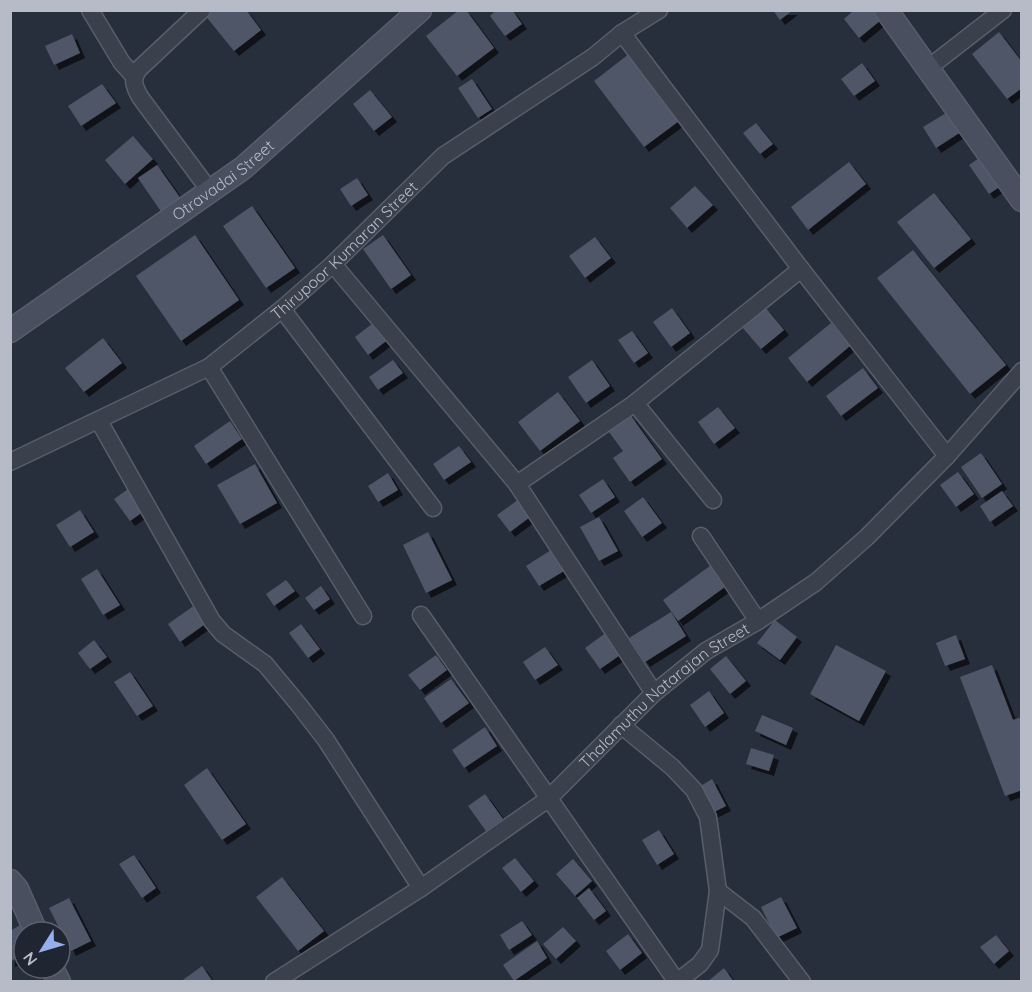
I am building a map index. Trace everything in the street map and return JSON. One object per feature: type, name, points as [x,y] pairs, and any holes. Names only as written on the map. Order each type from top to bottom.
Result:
[{"type":"street","points":[[90,10],[122,63],[134,76],[134,86],[140,97],[210,191]]},
{"type":"street","points":[[134,76],[202,10]]},
{"type":"street","name":"Otravadai Street","points":[[10,331],[243,168],[420,10]]},
{"type":"street","name":"Thirupoor Kumaran Street","points":[[10,462],[209,367],[282,309],[333,264],[443,156],[593,57],[622,33],[659,10]]},
{"type":"street","points":[[886,10],[1022,200]]},
{"type":"street","points":[[927,69],[1003,10]]},
{"type":"street","points":[[622,33],[801,269],[947,456]]},
{"type":"street","points":[[333,264],[517,484],[654,693]]},
{"type":"street","points":[[517,484],[635,402],[801,269]]},
{"type":"street","points":[[282,309],[433,508]]},
{"type":"street","points":[[209,367],[363,616]]},
{"type":"street","name":"Thalamuthu Natarajan Street","points":[[274,981],[421,888],[548,799],[654,693],[706,651],[758,621],[816,582],[867,537],[947,456],[1022,371]]},
{"type":"street","points":[[635,402],[713,500]]},
{"type":"street","points":[[99,420],[212,621],[222,634],[265,664],[306,714],[326,740],[421,888]]},
{"type":"street","points":[[701,536],[758,621]]},
{"type":"street","points":[[421,615],[676,981],[700,964],[710,950],[718,891],[708,817],[694,790],[672,766],[621,725]]},
{"type":"street","points":[[10,880],[17,889],[31,920]]},
{"type":"street","points":[[718,891],[753,918],[802,981]]},
{"type":"building","points":[[209,10],[246,10],[261,30],[234,51],[204,14]]},
{"type":"building","points":[[459,10],[466,10],[494,48],[457,76],[426,36]]},
{"type":"building","points":[[496,10],[512,10],[522,24],[505,36],[490,16]]},
{"type":"building","points":[[773,10],[793,10],[780,20]]},
{"type":"building","points":[[854,10],[873,10],[881,20],[859,38],[844,19]]},
{"type":"building","points":[[999,32],[1022,62],[1022,88],[1007,99],[972,54]]},
{"type":"building","points":[[72,34],[80,53],[54,65],[45,46]]},
{"type":"building","points":[[629,54],[679,121],[644,147],[594,81]]},
{"type":"building","points":[[862,63],[875,81],[854,96],[841,79]]},
{"type":"building","points":[[472,79],[492,109],[478,118],[458,88]]},
{"type":"building","points":[[102,84],[116,103],[81,126],[68,106]]},
{"type":"building","points":[[370,90],[392,117],[374,131],[353,104]]},
{"type":"building","points":[[951,110],[964,130],[936,148],[923,127]]},
{"type":"building","points":[[756,123],[773,144],[760,154],[743,133]]},
{"type":"building","points":[[133,136],[153,159],[125,184],[105,160]]},
{"type":"building","points":[[985,154],[1005,183],[989,194],[969,165]]},
{"type":"building","points":[[849,162],[866,184],[808,230],[791,207]]},
{"type":"building","points":[[157,165],[181,199],[162,213],[138,178]]},
{"type":"building","points":[[357,178],[368,195],[351,206],[340,189]]},
{"type":"building","points":[[695,186],[713,205],[687,228],[670,208]]},
{"type":"building","points":[[934,193],[971,239],[934,268],[897,222]]},
{"type":"building","points":[[252,206],[295,268],[266,288],[223,226]]},
{"type":"building","points":[[195,235],[239,300],[181,341],[136,276]]},
{"type":"building","points":[[383,235],[411,275],[391,289],[363,249]]},
{"type":"building","points":[[595,237],[611,258],[585,278],[569,256]]},
{"type":"building","points":[[913,250],[1006,365],[970,394],[877,278]]},
{"type":"building","points":[[765,307],[784,330],[761,349],[742,327]]},
{"type":"building","points":[[672,308],[690,333],[671,347],[653,322]]},
{"type":"building","points":[[377,320],[390,338],[368,355],[355,337]]},
{"type":"building","points":[[831,323],[850,346],[807,382],[788,358]]},
{"type":"building","points":[[632,331],[648,353],[634,363],[618,340]]},
{"type":"building","points":[[103,338],[122,363],[84,392],[65,368]]},
{"type":"building","points":[[393,360],[403,373],[378,390],[369,377]]},
{"type":"building","points":[[592,360],[610,386],[586,403],[568,377]]},
{"type":"building","points":[[863,368],[878,388],[841,416],[826,396]]},
{"type":"building","points":[[558,392],[580,421],[540,451],[518,422]]},
{"type":"building","points":[[718,407],[735,428],[714,444],[698,422]]},
{"type":"building","points":[[631,416],[662,459],[630,482],[613,458],[623,451],[609,432]]},
{"type":"building","points":[[230,421],[242,439],[206,464],[194,446]]},
{"type":"building","points":[[459,446],[471,462],[444,480],[433,464]]},
{"type":"building","points":[[981,453],[1002,484],[982,498],[961,467]]},
{"type":"building","points":[[255,464],[277,503],[240,524],[217,485]]},
{"type":"building","points":[[958,472],[974,494],[956,507],[940,485]]},
{"type":"building","points":[[388,473],[398,490],[378,502],[368,486]]},
{"type":"building","points":[[603,479],[615,497],[591,513],[579,495]]},
{"type":"building","points":[[131,487],[147,509],[130,521],[114,499]]},
{"type":"building","points":[[1002,491],[1013,506],[990,522],[980,506]]},
{"type":"building","points":[[522,497],[534,514],[510,532],[497,515]]},
{"type":"building","points":[[643,497],[662,523],[642,537],[624,511]]},
{"type":"building","points":[[80,510],[94,532],[70,547],[56,525]]},
{"type":"building","points":[[599,517],[618,551],[599,561],[580,527]]},
{"type":"building","points":[[428,532],[452,580],[426,593],[403,545]]},
{"type":"building","points":[[551,550],[564,571],[539,586],[526,566]]},
{"type":"building","points":[[714,563],[729,584],[678,621],[663,600]]},
{"type":"building","points":[[97,569],[120,605],[103,615],[81,579]]},
{"type":"building","points":[[286,580],[295,591],[274,606],[266,594]]},
{"type":"building","points":[[321,586],[330,599],[314,610],[305,598]]},
{"type":"building","points":[[195,605],[208,622],[180,642],[168,624]]},
{"type":"building","points":[[671,612],[686,636],[645,662],[629,638]]},
{"type":"building","points":[[775,620],[797,637],[780,660],[757,643]]},
{"type":"building","points":[[301,624],[320,649],[308,658],[289,633]]},
{"type":"building","points":[[607,632],[623,653],[600,669],[585,648]]},
{"type":"building","points":[[956,635],[965,659],[945,666],[936,643]]},
{"type":"building","points":[[94,640],[107,657],[90,669],[78,653]]},
{"type":"building","points":[[836,645],[886,671],[859,721],[810,694]]},
{"type":"building","points":[[545,647],[558,665],[535,680],[523,662]]},
{"type":"building","points":[[436,655],[447,670],[420,690],[408,675]]},
{"type":"building","points":[[726,656],[746,681],[730,694],[710,669]]},
{"type":"building","points":[[992,665],[1013,720],[1022,717],[1022,790],[1005,796],[960,677]]},
{"type":"building","points":[[130,672],[153,706],[137,716],[114,682]]},
{"type":"building","points":[[451,679],[469,703],[441,723],[424,698]]},
{"type":"building","points":[[709,691],[724,713],[705,727],[690,705]]},
{"type":"building","points":[[762,715],[793,728],[786,745],[755,731]]},
{"type":"building","points":[[485,727],[497,746],[464,768],[452,750]]},
{"type":"building","points":[[751,748],[774,755],[769,771],[746,764]]},
{"type":"building","points":[[207,768],[246,824],[222,840],[184,785]]},
{"type":"building","points":[[712,779],[726,806],[712,813],[699,787]]},
{"type":"building","points":[[485,794],[503,819],[486,831],[468,806]]},
{"type":"building","points":[[659,830],[674,854],[657,865],[642,840]]},
{"type":"building","points":[[134,855],[156,888],[142,898],[119,864]]},
{"type":"building","points":[[515,858],[534,881],[521,892],[502,868]]},
{"type":"building","points":[[573,859],[592,881],[575,896],[556,874]]},
{"type":"building","points":[[282,877],[324,931],[298,951],[256,897]]},
{"type":"building","points":[[589,888],[606,911],[594,920],[577,898]]},
{"type":"building","points":[[781,897],[797,928],[776,938],[761,907]]},
{"type":"building","points":[[69,898],[91,941],[72,950],[72,920],[55,920],[49,908]]},
{"type":"building","points":[[522,921],[532,935],[509,950],[500,935]]},
{"type":"building","points":[[563,927],[576,941],[556,959],[543,944]]},
{"type":"building","points":[[12,930],[12,961],[10,962],[10,931]]},
{"type":"building","points":[[628,934],[642,953],[620,970],[606,951]]},
{"type":"building","points":[[996,935],[1009,951],[994,964],[980,947]]},
{"type":"building","points":[[537,941],[547,958],[514,981],[503,965]]},
{"type":"building","points":[[202,966],[213,982],[180,982]]},
{"type":"building","points":[[724,968],[734,982],[707,982]]}]
